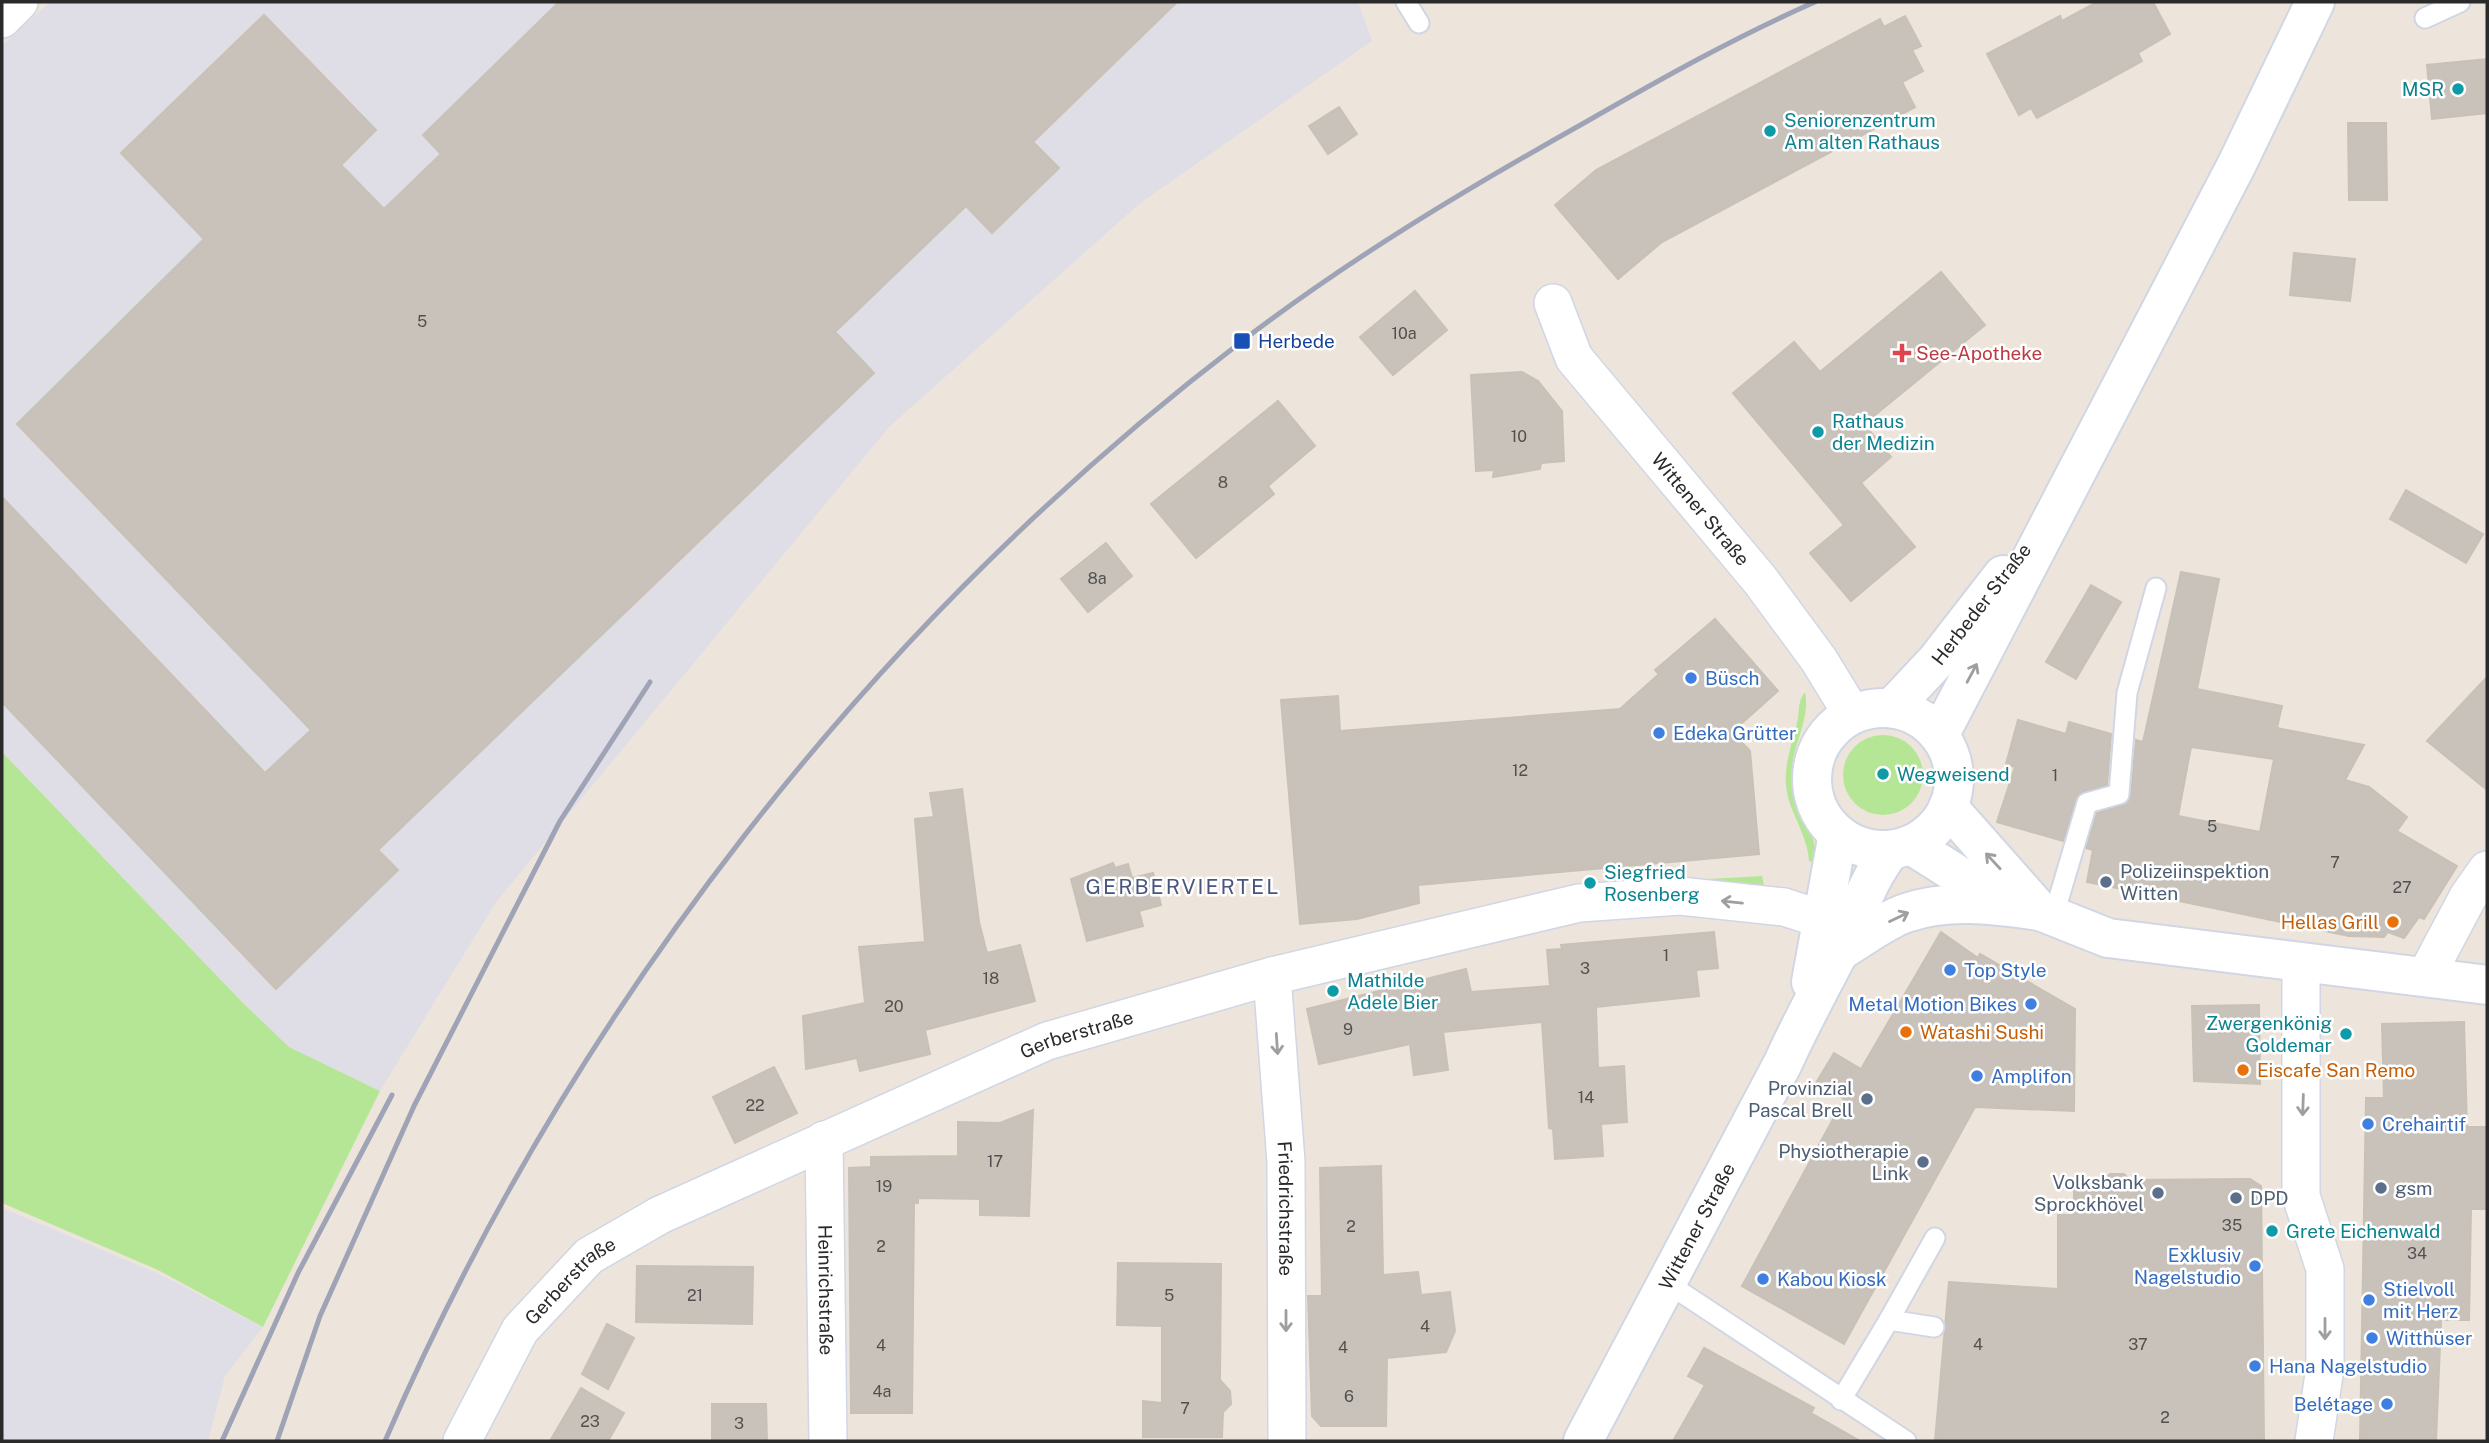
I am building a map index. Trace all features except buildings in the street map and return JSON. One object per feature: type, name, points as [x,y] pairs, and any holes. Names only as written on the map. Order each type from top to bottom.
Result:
[{"type":"main road","points":[[1940,734],[2268,100],[2315,2]]},
{"type":"main road","name":"Herbeder Straße","points":[[1893,707],[1937,660],[2064,496]]},
{"type":"main road","points":[[1901,847],[1932,832],[1954,792],[1955,772],[1950,752],[1940,734],[1919,716],[1893,707],[1872,708],[1852,714],[1833,728],[1819,747],[1812,770],[1813,794],[1822,816],[1838,834],[1858,846],[1901,847],[2034,912],[2108,938],[2487,985]]},
{"type":"main road","points":[[1948,807],[2034,912]]},
{"type":"main road","name":"Wittener Straße","points":[[1583,1441],[1783,1063],[1807,1008],[1830,935],[1838,834]]},
{"type":"main road","name":"Wittener Straße","points":[[1830,935],[1901,847]]},
{"type":"main road","points":[[1830,935],[1939,904],[2034,912]]},
{"type":"street","points":[[2,19],[19,2]]},
{"type":"street","name":"Wittener Straße","points":[[1553,303],[1574,358],[1760,580],[1819,660],[1852,714]]},
{"type":"street","points":[[2426,976],[2468,897],[2487,870]]},
{"type":"street","name":"Gerberstraße","points":[[462,1441],[520,1331],[589,1256],[660,1215],[1047,1041],[1170,1003],[1272,976],[1578,903],[1680,896],[1784,908],[1830,935]]},
{"type":"street","points":[[2301,964],[2301,1196],[2325,1269],[2325,1368],[2314,1441]]},
{"type":"street","name":"Friedrichstraße","points":[[1272,976],[1286,1163],[1287,1441]]},
{"type":"street","name":"Heinrichstraße","points":[[824,1140],[828,1441]]},
{"type":"lane","points":[[1406,2],[1419,23]]},
{"type":"lane","points":[[2425,18],[2460,2]]},
{"type":"lane","points":[[2034,912],[2087,803],[2119,794],[2127,693],[2156,588]]},
{"type":"lane","points":[[1841,1400],[1935,1238]]},
{"type":"lane","points":[[1667,1283],[1906,1441]]},
{"type":"lane","points":[[1889,1320],[1934,1327]]},
{"type":"shaded area","points":[[50,2],[1358,2],[1372,41],[1139,204],[889,427],[496,902],[380,1091],[289,1047],[243,1003],[2,752],[2,46]]},
{"type":"shaded area","points":[[2,1208],[157,1273],[263,1327],[225,1376],[208,1441],[2,1441]]},
{"type":"green space","points":[[1805,692],[1805,714],[1794,755],[1792,776],[1797,799],[1814,841],[1817,864],[1809,861],[1804,839],[1790,804],[1786,783],[1789,753]]},
{"type":"green space","points":[[1883,735],[1898,738],[1911,747],[1920,760],[1923,775],[1920,790],[1911,803],[1898,812],[1883,815],[1868,812],[1855,803],[1846,790],[1843,775],[1846,760],[1855,747],[1868,738]]},
{"type":"green space","points":[[2,752],[243,1003],[289,1047],[380,1091],[263,1327],[158,1270],[2,1203]]},
{"type":"green space","points":[[1762,876],[1765,890],[1719,888],[1709,879]]},
{"type":"railway","points":[[385,1441],[460,1283],[545,1129],[639,980],[743,837],[856,701],[977,573],[1105,453],[1241,342],[1324,282],[1452,199],[1540,148],[1698,60],[1815,2]]},
{"type":"railway","points":[[277,1441],[320,1316],[414,1106],[560,821],[650,682]]},
{"type":"railway","points":[[222,1441],[298,1273],[392,1095]]},
{"type":"place","name":"MSR","points":[[2458,89]]},
{"type":"place","name":"Seniorenzentrum Am alten Rathaus","points":[[1770,131]]},
{"type":"place","name":"Herbede","points":[[1242,341]]},
{"type":"place","name":"See-Apotheke","points":[[1902,353]]},
{"type":"place","name":"Rathaus der Medizin","points":[[1818,432]]},
{"type":"place","name":"Büsch","points":[[1691,678]]},
{"type":"place","name":"Edeka Grütter","points":[[1659,733]]},
{"type":"place","name":"Wegweisend","points":[[1883,774]]},
{"type":"place","name":"Polizeiinspektion Witten","points":[[2106,882]]},
{"type":"place","name":"Siegfried Rosenberg","points":[[1590,883]]},
{"type":"place","name":"Hellas Grill","points":[[2393,922]]},
{"type":"place","name":"Top Style","points":[[1950,970]]},
{"type":"place","name":"Mathilde Adele Bier","points":[[1333,991]]},
{"type":"place","name":"Metal Motion Bikes","points":[[2031,1004]]},
{"type":"place","name":"Watashi Sushi","points":[[1906,1032]]},
{"type":"place","name":"Zwergenkönig Goldemar","points":[[2346,1034]]},
{"type":"place","name":"Eiscafe San Remo","points":[[2243,1070]]},
{"type":"place","name":"Amplifon","points":[[1977,1076]]},
{"type":"place","name":"Provinzial Pascal Brell","points":[[1867,1099]]},
{"type":"place","name":"Crehairtif","points":[[2368,1124]]},
{"type":"place","name":"Physiotherapie Link","points":[[1923,1162]]},
{"type":"place","name":"gsm","points":[[2381,1188]]},
{"type":"place","name":"Volksbank Sprockhövel","points":[[2158,1193]]},
{"type":"place","name":"DPD","points":[[2236,1198]]},
{"type":"place","name":"Grete Eichenwald","points":[[2272,1231]]},
{"type":"place","name":"Exklusiv Nagelstudio","points":[[2255,1266]]},
{"type":"place","name":"Kabou Kiosk","points":[[1763,1279]]},
{"type":"place","name":"Stielvoll mit Herz","points":[[2369,1300]]},
{"type":"place","name":"Witthüser","points":[[2372,1338]]},
{"type":"place","name":"Hana Nagelstudio","points":[[2255,1366]]},
{"type":"place","name":"Belétage","points":[[2387,1404]]},
{"type":"district","name":"GERBERVIERTEL","points":[[1183,886]]}]
